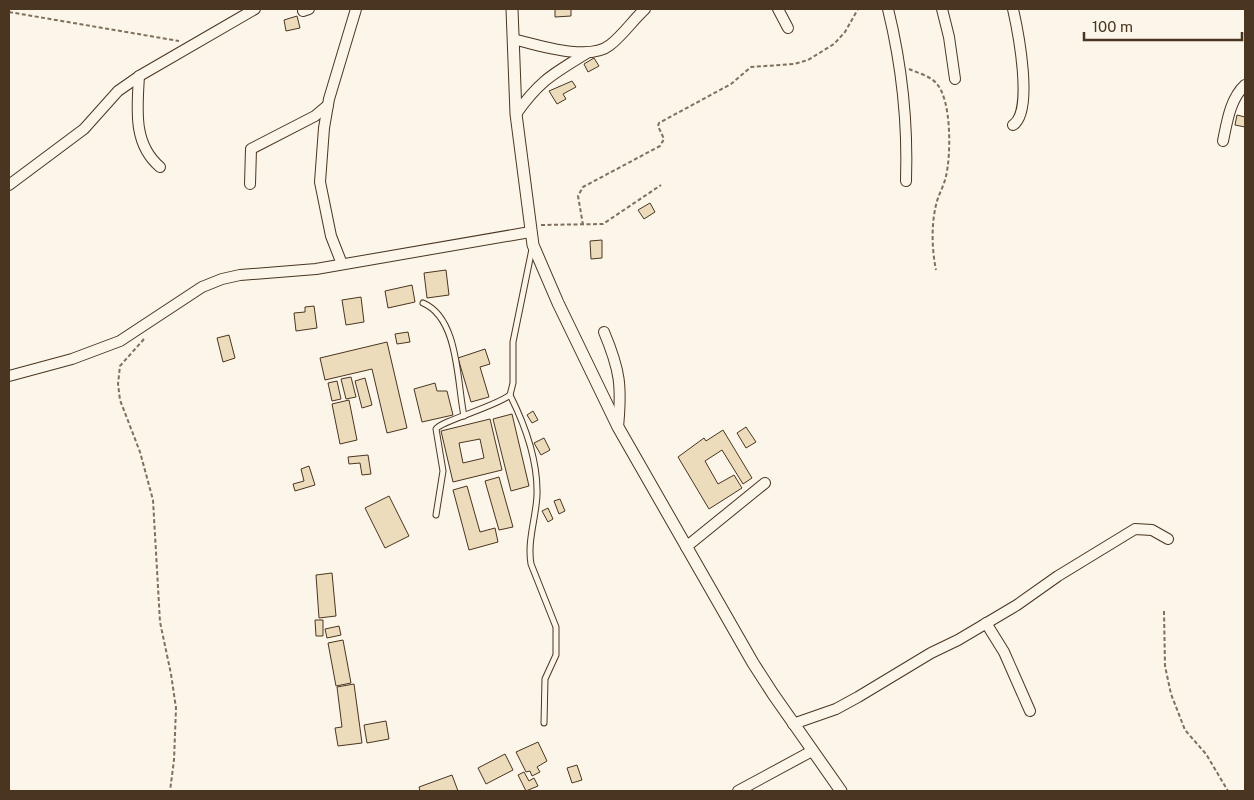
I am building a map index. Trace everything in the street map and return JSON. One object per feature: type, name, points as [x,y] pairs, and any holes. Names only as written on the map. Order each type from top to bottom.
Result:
[{"type":"street","points":[[9,185],[84,129],[118,91],[139,76],[255,9]]},
{"type":"street","points":[[342,264],[331,236],[320,182],[328,105],[356,9]]},
{"type":"street","points":[[512,9],[516,114],[529,228],[533,245],[558,303],[618,427],[758,670],[841,791]]},
{"type":"street","points":[[516,114],[531,92],[543,81],[558,69],[588,53],[609,47],[645,9]]},
{"type":"street","points":[[778,9],[788,28]]},
{"type":"street","points":[[888,9],[901,64],[906,131],[906,181]]},
{"type":"street","points":[[942,9],[949,36],[955,79]]},
{"type":"street","points":[[1013,9],[1022,56],[1021,113],[1018,121],[1013,124]]},
{"type":"street","points":[[513,39],[588,53]]},
{"type":"street","points":[[139,76],[138,104],[142,146],[151,159],[160,167]]},
{"type":"street","points":[[1245,84],[1245,90]]},
{"type":"street","points":[[1223,142],[1233,103],[1245,84]]},
{"type":"street","points":[[250,184],[251,149],[315,116],[328,105]]},
{"type":"street","points":[[9,376],[96,351],[120,341],[202,287],[222,279],[342,264],[529,228]]},
{"type":"street","points":[[604,332],[614,356],[622,390],[618,427]]},
{"type":"street","points":[[686,547],[765,483]]},
{"type":"street","points":[[794,724],[836,709],[930,653],[986,623],[1135,530],[1152,530],[1168,539]]},
{"type":"street","points":[[986,623],[1004,652],[1030,711]]},
{"type":"street","points":[[738,791],[812,751]]},
{"type":"lane","points":[[533,245],[529,272],[513,342],[510,395],[520,417],[537,474],[530,554],[556,627],[556,655],[545,679],[544,723]]},
{"type":"lane","points":[[423,303],[439,314],[448,331],[453,346],[464,416]]},
{"type":"lane","points":[[436,516],[443,471],[436,429],[442,424],[488,408],[510,395]]},
{"type":"path","points":[[583,226],[578,196],[583,187],[660,146],[664,138],[658,126],[659,123],[731,84],[750,67],[794,64],[808,60],[834,44],[845,32],[858,9]]},
{"type":"path","points":[[9,12],[196,44]]},
{"type":"path","points":[[901,64],[936,83],[943,93],[949,137],[948,162],[934,218],[934,258],[936,270]]},
{"type":"path","points":[[529,228],[562,223],[594,226],[608,221],[661,185]]},
{"type":"path","points":[[148,322],[142,341],[120,366],[118,384],[120,400],[140,452],[153,500],[160,622],[176,708],[174,760],[170,791]]},
{"type":"path","points":[[1164,611],[1165,666],[1171,694],[1185,730],[1206,754],[1228,791]]},
{"type":"building","points":[[555,9],[571,9],[571,16],[555,17]]},
{"type":"building","points":[[297,16],[300,28],[286,31],[284,20]]},
{"type":"building","points":[[594,58],[599,66],[588,72],[584,64]]},
{"type":"building","points":[[572,81],[576,87],[563,94],[566,99],[557,104],[549,91]]},
{"type":"building","points":[[1237,115],[1245,117],[1245,127],[1235,125]]},
{"type":"building","points":[[650,203],[655,212],[644,219],[638,210]]},
{"type":"building","points":[[602,240],[602,258],[591,259],[590,241]]},
{"type":"building","points":[[446,270],[449,295],[427,298],[424,273]]},
{"type":"building","points":[[412,285],[415,302],[388,308],[385,291]]},
{"type":"building","points":[[361,297],[364,322],[346,325],[342,300]]},
{"type":"building","points":[[314,306],[317,328],[296,331],[294,313],[305,312],[305,307]]},
{"type":"building","points":[[408,332],[410,342],[397,344],[395,334]]},
{"type":"building","points":[[229,335],[235,358],[223,362],[217,338]]},
{"type":"building","points":[[387,342],[407,428],[387,433],[372,369],[325,380],[320,358]]},
{"type":"building","points":[[485,349],[490,364],[480,367],[489,397],[471,402],[458,358]]},
{"type":"building","points":[[351,377],[356,397],[346,399],[341,379]]},
{"type":"building","points":[[365,378],[372,405],[362,408],[355,381]]},
{"type":"building","points":[[337,381],[341,399],[332,401],[328,383]]},
{"type":"building","points":[[435,383],[437,391],[447,391],[453,415],[422,422],[414,389]]},
{"type":"building","points":[[349,400],[357,440],[340,444],[332,404]]},
{"type":"building","points":[[533,411],[538,420],[532,423],[527,415]]},
{"type":"building","points":[[512,414],[529,486],[511,491],[493,419]]},
{"type":"building","points":[[490,419],[502,470],[453,482],[441,431]],"holes":[[[480,439],[484,458],[463,463],[459,443]]]},
{"type":"building","points":[[746,427],[756,442],[746,448],[737,433]]},
{"type":"building","points":[[723,430],[752,478],[743,484],[722,450],[705,461],[718,484],[734,475],[742,488],[709,509],[678,457],[704,438],[706,441]]},
{"type":"building","points":[[544,438],[550,450],[541,455],[534,443]]},
{"type":"building","points":[[368,455],[371,474],[362,475],[360,463],[349,464],[348,457]]},
{"type":"building","points":[[309,466],[315,485],[295,491],[293,484],[304,481],[301,469]]},
{"type":"building","points":[[499,477],[513,527],[499,530],[485,481]]},
{"type":"building","points":[[467,486],[480,532],[495,528],[498,542],[469,550],[453,490]]},
{"type":"building","points":[[389,496],[409,536],[385,548],[365,508]]},
{"type":"building","points":[[560,499],[565,511],[559,514],[554,501]]},
{"type":"building","points":[[548,508],[553,519],[548,522],[542,511]]},
{"type":"building","points":[[332,573],[336,616],[319,618],[316,575]]},
{"type":"building","points":[[315,620],[323,620],[323,636],[316,636]]},
{"type":"building","points":[[339,626],[341,635],[327,638],[325,629]]},
{"type":"building","points":[[343,640],[351,683],[336,686],[328,643]]},
{"type":"building","points":[[354,684],[362,743],[338,746],[335,728],[342,727],[337,687]]},
{"type":"building","points":[[386,721],[389,739],[367,743],[364,725]]},
{"type":"building","points":[[538,742],[547,761],[537,767],[540,772],[532,776],[530,771],[526,772],[516,752]]},
{"type":"building","points":[[505,754],[513,770],[486,784],[478,768]]},
{"type":"building","points":[[577,765],[582,780],[572,783],[567,768]]},
{"type":"building","points":[[524,772],[529,781],[534,778],[538,786],[526,791],[518,775]]},
{"type":"building","points":[[452,775],[458,791],[420,791],[419,787]]}]
